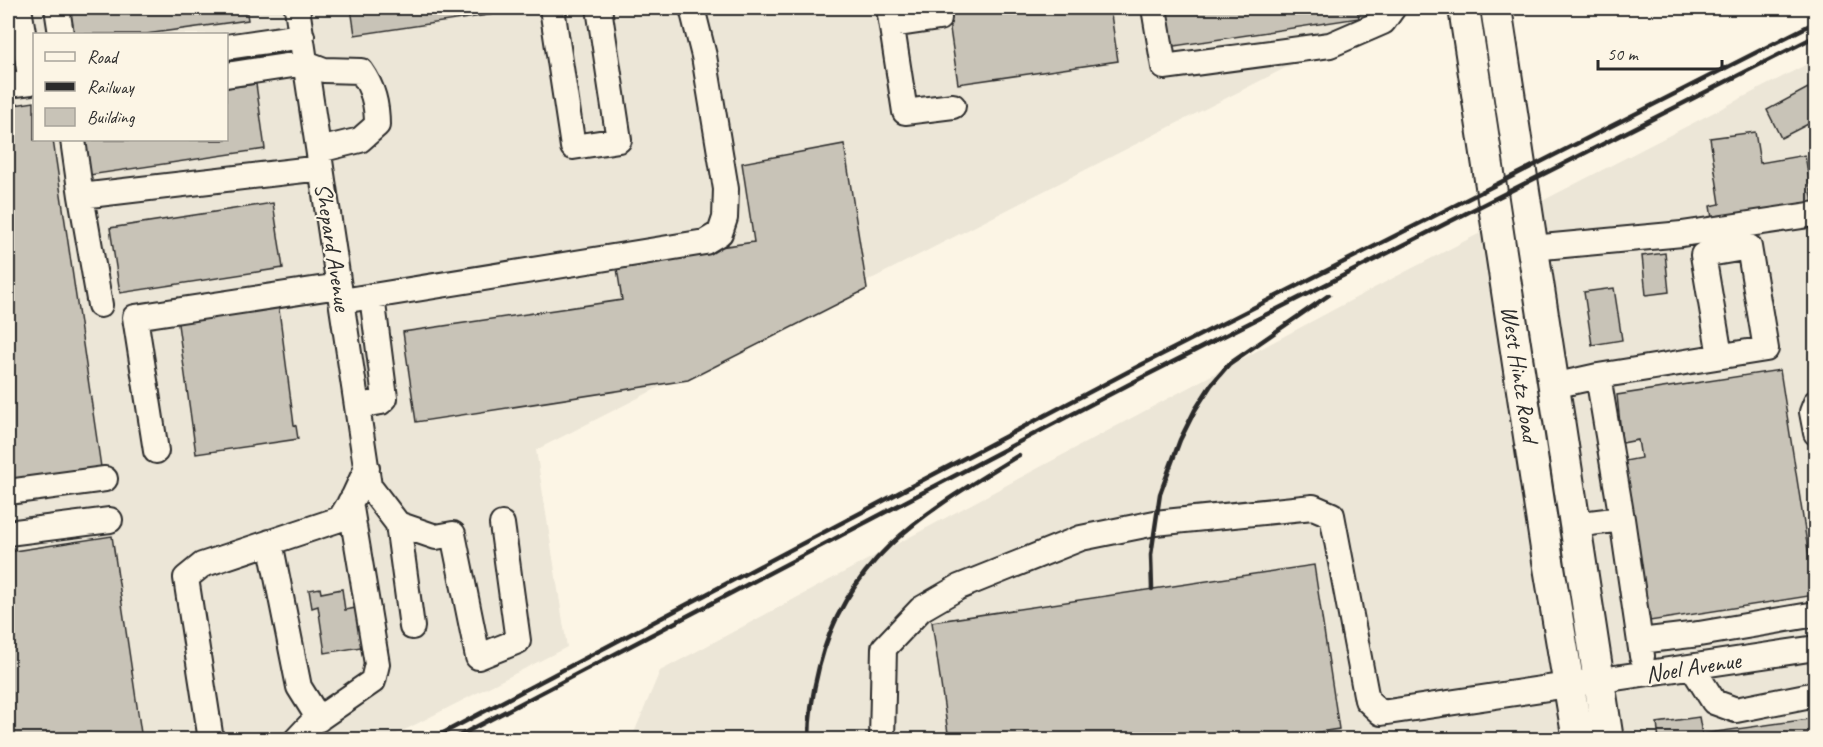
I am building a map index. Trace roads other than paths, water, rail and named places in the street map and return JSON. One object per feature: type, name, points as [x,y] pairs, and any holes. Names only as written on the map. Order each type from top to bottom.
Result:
[{"type":"main road","name":"West Hintz Road","points":[[1464,8],[1547,555],[1578,740]]},
{"type":"main road","name":"West Hintz Road","points":[[1496,8],[1608,740]]},
{"type":"street","points":[[8,85],[31,82],[19,8]]},
{"type":"street","points":[[57,8],[61,33]]},
{"type":"street","name":"Shepard Avenue","points":[[297,8],[368,477]]},
{"type":"street","points":[[552,8],[573,147],[619,140],[599,8]]},
{"type":"street","points":[[156,451],[135,317],[340,293],[372,296],[705,242],[720,233],[725,218],[726,189],[704,56],[692,8]]},
{"type":"street","points":[[1154,8],[1164,67],[1330,45],[1383,21],[1393,8]]},
{"type":"street","points":[[939,18],[890,16],[905,112],[952,106]]},
{"type":"street","points":[[228,47],[302,36]]},
{"type":"street","points":[[81,196],[320,159],[360,140],[377,125],[377,110],[372,87],[361,71],[324,70],[306,63],[228,75]]},
{"type":"street","points":[[73,141],[100,305]]},
{"type":"street","points":[[1532,248],[1682,234],[1815,214]]},
{"type":"street","points":[[358,406],[381,402],[385,398],[372,296]]},
{"type":"street","points":[[1553,386],[1720,356]]},
{"type":"street","points":[[1599,376],[1645,674]]},
{"type":"street","points":[[1815,402],[1812,412],[1815,432]]},
{"type":"street","points":[[211,740],[186,578],[202,565],[340,519],[368,477],[398,524],[412,627]]},
{"type":"street","points":[[8,492],[105,479]]},
{"type":"street","points":[[296,740],[319,719],[373,681],[377,664],[350,502]]},
{"type":"street","name":"Noel Avenue","points":[[882,740],[884,648],[921,609],[959,587],[1081,538],[1155,523],[1313,507],[1332,514],[1367,700],[1381,713],[1815,648]]},
{"type":"street","points":[[1574,525],[1622,519]]},
{"type":"street","points":[[8,533],[110,520]]},
{"type":"street","points":[[398,524],[436,537],[453,534],[478,657],[518,641],[502,524]]},
{"type":"street","points":[[270,542],[298,687],[319,719]]},
{"type":"street","points":[[1640,641],[1699,634],[1815,614]]},
{"type":"street","points":[[1692,667],[1714,702],[1736,710],[1815,694]]},
{"type":"railway","points":[[430,740],[1137,367],[1816,22]]},
{"type":"railway","points":[[451,740],[1143,377],[1816,36]]},
{"type":"railway","points":[[1152,589],[1151,555],[1160,494],[1180,440],[1195,410],[1211,385],[1229,364],[1329,295]]},
{"type":"railway","points":[[809,740],[811,712],[819,667],[832,628],[849,594],[871,565],[895,540],[923,517],[1019,455]]}]
